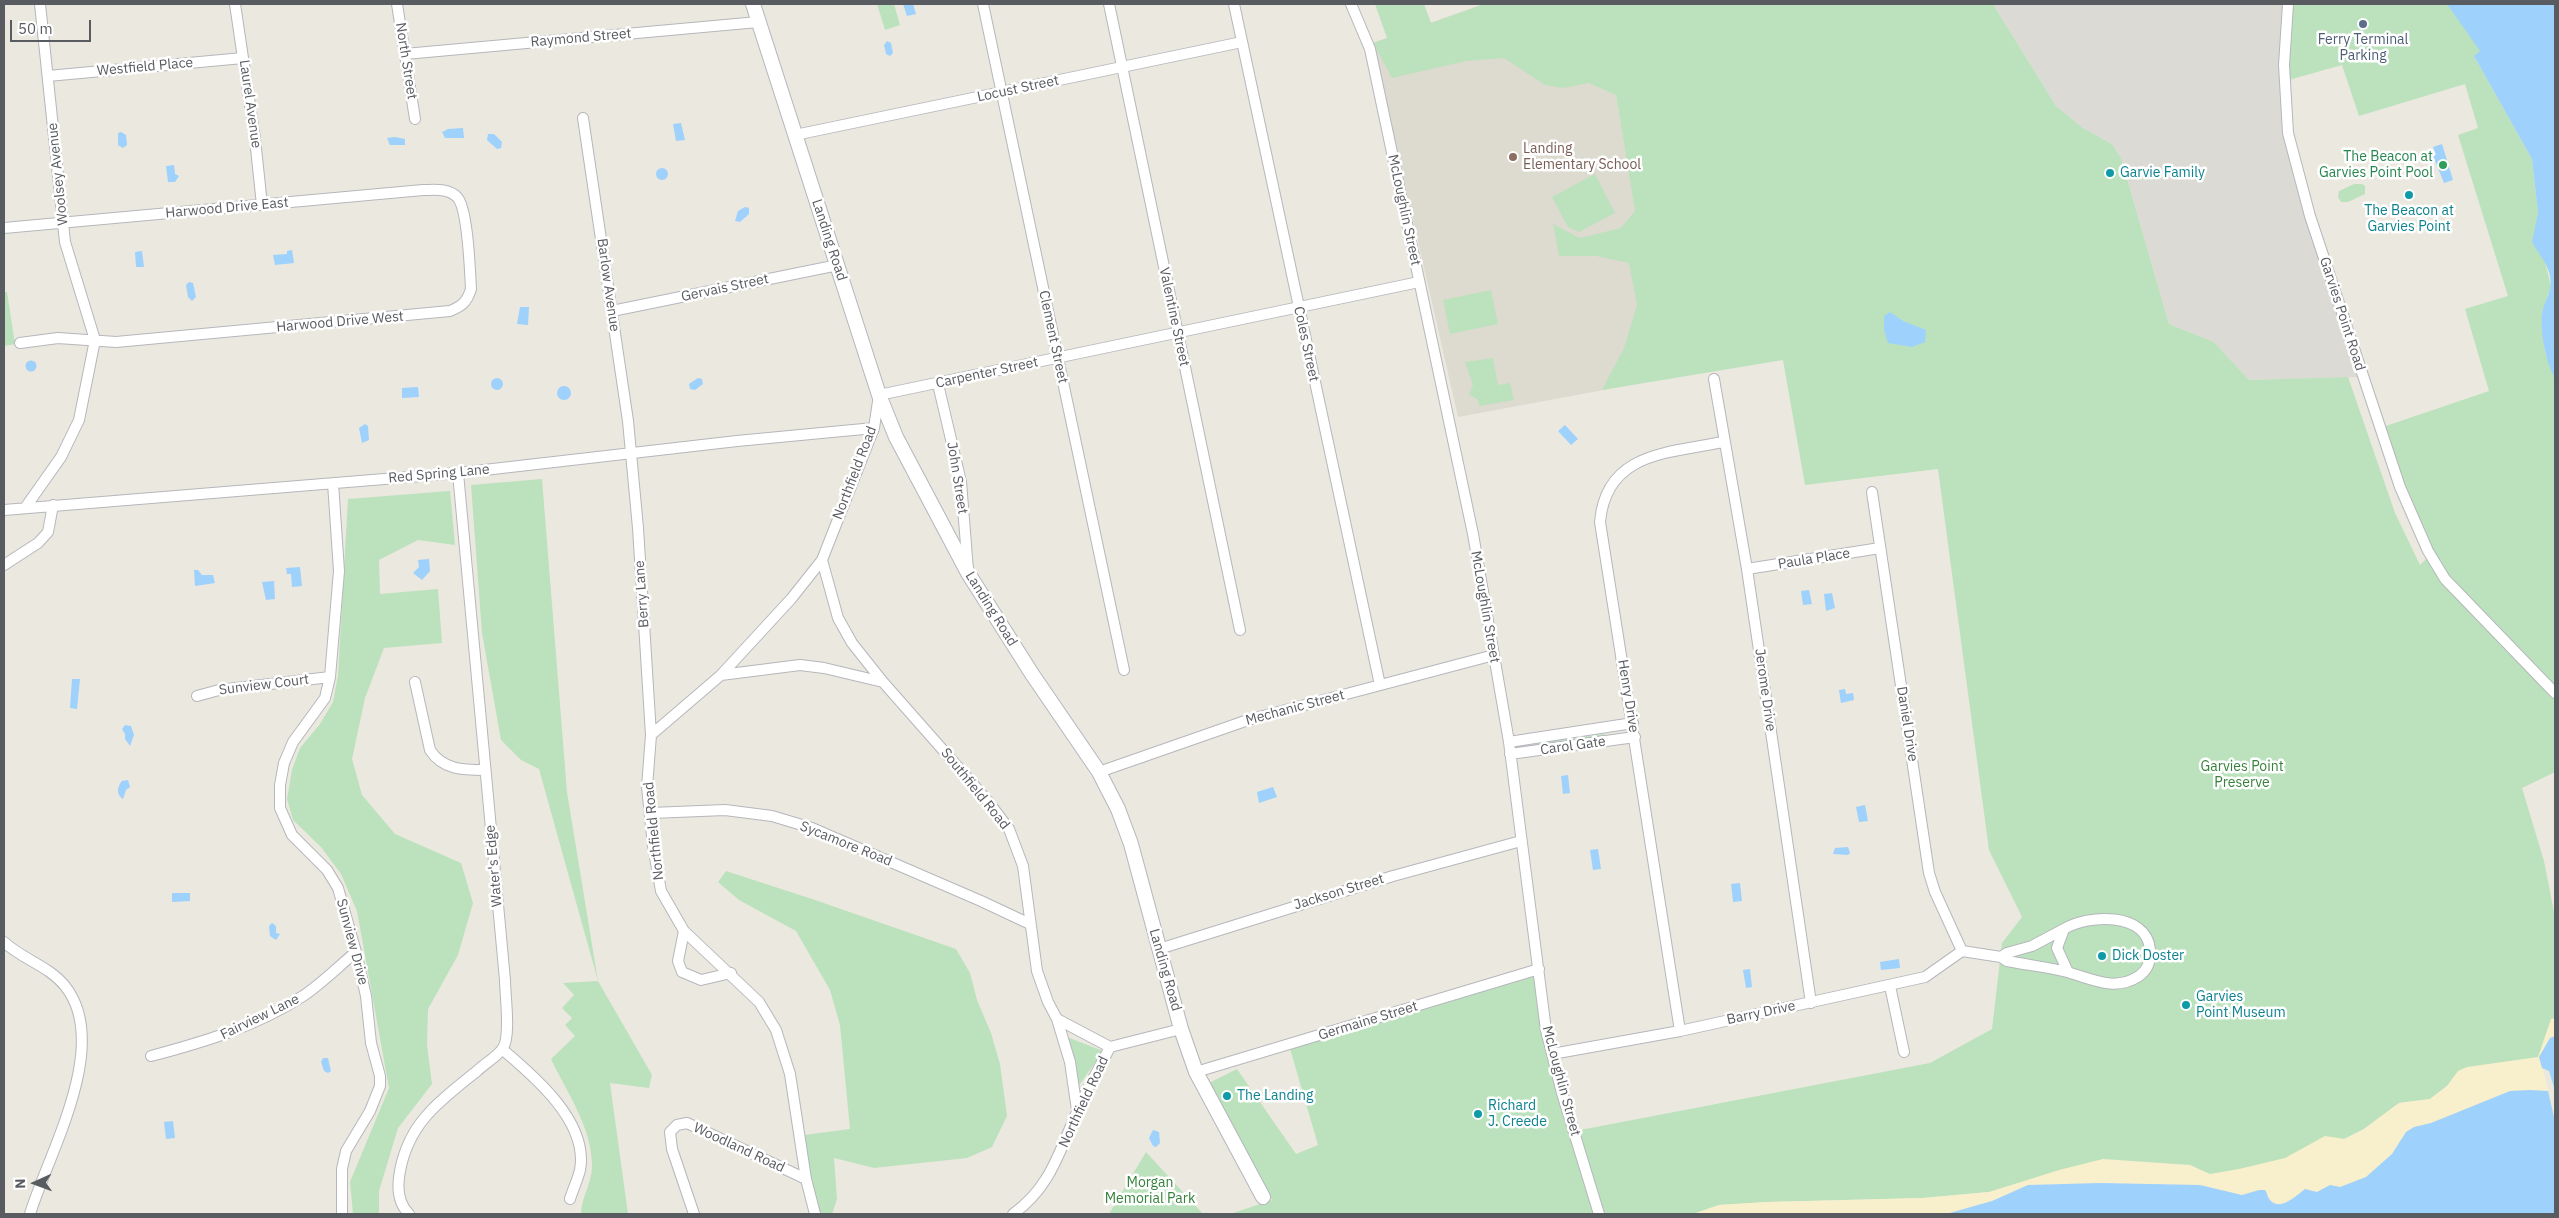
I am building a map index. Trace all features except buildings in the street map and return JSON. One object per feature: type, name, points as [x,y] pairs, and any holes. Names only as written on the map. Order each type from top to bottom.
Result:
[{"type":"street","name":"Woolsey Avenue","points":[[25,508],[61,457],[79,420],[95,340],[65,242],[40,4]]},
{"type":"street","name":"Laurel Avenue","points":[[235,4],[256,141],[262,205]]},
{"type":"street","name":"North Street","points":[[397,4],[414,119]]},
{"type":"street","name":"Landing Road","points":[[753,4],[879,396],[896,437],[968,573],[1032,674],[1099,772],[1118,809],[1131,844],[1159,949],[1196,1072],[1264,1197]]},
{"type":"street","name":"Clement Street","points":[[983,4],[1124,670]]},
{"type":"street","name":"Valentine Street","points":[[1109,4],[1240,630]]},
{"type":"street","name":"Coles Street","points":[[1234,4],[1380,685]]},
{"type":"street","name":"McLoughlin Street","points":[[1351,4],[1370,49],[1472,534],[1509,742],[1521,841],[1552,1054],[1599,1214]]},
{"type":"street","name":"Garvies Point Road","points":[[2288,4],[2284,65],[2288,133],[2310,216],[2400,487],[2428,552],[2445,580],[2555,693]]},
{"type":"street","name":"Raymond Street","points":[[405,54],[758,22]]},
{"type":"street","name":"Locust Street","points":[[794,135],[1242,42]]},
{"type":"street","name":"Westfield Place","points":[[48,76],[243,58]]},
{"type":"street","name":"Barlow Avenue","points":[[583,118],[631,453]]},
{"type":"street","name":"Harwood Drive East","points":[[4,228],[424,190],[441,189],[450,192]]},
{"type":"street","name":"Harwood Drive West","points":[[95,340],[116,342],[450,311],[462,306],[471,290],[464,211],[458,198],[450,192]]},
{"type":"street","name":"Gervais Street","points":[[612,311],[838,265]]},
{"type":"street","name":"Carpenter Street","points":[[879,396],[1419,282]]},
{"type":"street","points":[[20,343],[58,338],[95,340]]},
{"type":"street","name":"Jerome Drive","points":[[1714,379],[1723,442],[1747,569],[1811,1003]]},
{"type":"street","name":"John Street","points":[[938,384],[961,482],[968,573]]},
{"type":"street","name":"Northfield Road","points":[[815,1214],[806,1179],[785,1051],[776,1030],[760,1002],[684,931],[668,905],[659,882],[648,787],[651,735],[722,675],[791,600],[822,560],[874,428],[879,396]]},
{"type":"street","name":"Red Spring Lane","points":[[4,510],[458,473],[874,428]]},
{"type":"street","name":"Henry Drive","points":[[1680,1031],[1600,522],[1601,507],[1610,486],[1618,475],[1640,460],[1723,442]]},
{"type":"street","name":"Berry Lane","points":[[631,453],[638,528],[651,735]]},
{"type":"street","name":"Water's Edge","points":[[458,473],[505,980],[506,1033],[502,1049]]},
{"type":"street","name":"Sunview Drive","points":[[333,482],[339,571],[330,677],[325,698],[293,742],[284,763],[280,785],[280,808],[292,835],[327,870],[338,888],[356,952],[380,1086],[370,1111],[346,1151],[342,1169],[342,1214]]},
{"type":"street","name":"Daniel Drive","points":[[1872,492],[1929,873],[1935,892],[1962,951]]},
{"type":"street","points":[[4,565],[38,543],[48,532],[53,505]]},
{"type":"street","name":"Paula Place","points":[[1747,569],[1880,548]]},
{"type":"street","name":"Southfield Road","points":[[822,560],[838,618],[852,643],[883,682],[988,800],[1009,829],[1023,866],[1040,985],[1057,1019],[1070,1062],[1077,1111]]},
{"type":"street","name":"Mechanic Street","points":[[1099,772],[1248,720],[1494,655]]},
{"type":"street","points":[[722,675],[800,665],[824,668],[883,682]]},
{"type":"street","name":"Sunview Court","points":[[197,696],[219,690],[330,677]]},
{"type":"street","points":[[415,682],[430,750],[436,760],[443,765],[451,767],[485,770]]},
{"type":"street","name":"Carol Gate","points":[[1509,742],[1633,723]]},
{"type":"street","name":"Carol Gate","points":[[1510,754],[1635,737]]},
{"type":"street","name":"Sycamore Road","points":[[650,813],[724,810],[772,816],[812,828],[981,900],[1030,924]]},
{"type":"street","name":"Jackson Street","points":[[1159,949],[1393,876],[1521,841]]},
{"type":"street","points":[[1962,951],[2001,957],[2007,961],[2068,972],[2086,980],[2104,984],[2120,984],[2133,980],[2148,967],[2150,949],[2148,940],[2138,928],[2120,920],[2084,920],[2032,946],[2007,953],[2001,957]]},
{"type":"street","points":[[2064,929],[2057,948],[2068,972]]},
{"type":"street","points":[[684,931],[678,961],[682,972],[701,980],[731,973]]},
{"type":"street","points":[[4,942],[38,964],[65,986],[78,1009],[82,1043],[79,1078],[30,1214]]},
{"type":"street","name":"Barry Drive","points":[[1552,1054],[1680,1031],[1890,986],[1925,977],[1962,951]]},
{"type":"street","name":"Fairview Lane","points":[[151,1056],[218,1038],[287,1005],[304,995],[356,952]]},
{"type":"street","name":"Germaine Street","points":[[1196,1072],[1539,969]]},
{"type":"street","points":[[1890,986],[1904,1052]]},
{"type":"street","points":[[1057,1019],[1110,1048]]},
{"type":"street","name":"Northfield Road","points":[[1013,1214],[1041,1187],[1054,1169],[1077,1111],[1110,1048],[1182,1029]]},
{"type":"street","points":[[410,1214],[399,1195],[398,1179],[409,1139],[418,1124],[440,1102],[502,1049],[542,1083],[577,1135],[580,1169],[570,1199]]},
{"type":"street","name":"Woodland Road","points":[[694,1214],[671,1142],[672,1128],[677,1125],[687,1123],[806,1179]]},
{"type":"shaded area","name":"Landing Elementary School","points":[[1484,4],[1601,4],[1663,379],[1458,417],[1373,43]]},
{"type":"shaded area","points":[[1993,4],[2288,4],[2287,134],[2363,377],[2249,380],[2214,342],[2169,324],[2121,158],[2112,144],[2083,128],[2056,106]]},
{"type":"green space","points":[[877,4],[894,4],[900,25],[885,30]]},
{"type":"green space","name":"Garvies Point Preserve","points":[[1375,4],[1424,4],[1431,23],[1484,4],[1993,4],[2056,106],[2083,128],[2112,144],[2121,158],[2169,324],[2214,342],[2249,380],[2348,377],[2395,513],[2420,565],[2434,551],[2380,428],[2489,391],[2465,309],[2508,296],[2458,135],[2478,128],[2465,84],[2359,116],[2342,65],[2285,81],[2288,4],[2457,4],[2487,47],[2474,56],[2532,159],[2538,213],[2536,226],[2551,286],[2542,313],[2545,352],[2555,378],[2555,772],[2522,788],[2544,861],[2555,917],[2555,1029],[2539,1057],[2454,1077],[2447,1086],[2430,1099],[2399,1103],[2364,1129],[2259,1181],[1989,1192],[1923,1198],[1767,1202],[1719,1205],[1693,1214],[1230,1214],[1272,1200],[1209,1083],[1237,1069],[1296,1154],[1318,1145],[1289,1045],[1538,971],[1545,1031],[1575,1131],[1930,1063],[1992,1029],[2002,943],[2022,917],[1989,850],[1938,469],[1805,485],[1783,360],[1602,390],[1624,348],[1637,305],[1629,263],[1596,256],[1559,256],[1553,224],[1580,238],[1621,228],[1635,211],[1616,95],[1589,83],[1563,88],[1545,85],[1504,58],[1466,61],[1392,78],[1373,43],[1387,38]]},
{"type":"green space","points":[[1595,174],[1615,213],[1579,232],[1568,227],[1552,197]]},
{"type":"green space","points":[[2354,184],[2365,186],[2365,194],[2348,202],[2341,202],[2338,197],[2339,191]]},
{"type":"green space","points":[[1491,290],[1498,324],[1450,334],[1443,300]]},
{"type":"green space","points":[[4,292],[7,292],[15,344],[4,346]]},
{"type":"green space","points":[[1493,358],[1498,385],[1510,383],[1514,400],[1479,406],[1478,400],[1469,394],[1473,385],[1465,362]]},
{"type":"green space","points":[[542,479],[567,792],[598,981],[539,769],[521,760],[501,740],[482,633],[471,485]]},
{"type":"green space","points":[[450,491],[455,545],[418,540],[379,560],[380,594],[438,589],[442,643],[384,648],[365,698],[352,759],[362,795],[395,834],[461,863],[473,903],[458,955],[428,1009],[427,1045],[432,1084],[398,1128],[379,1191],[379,1214],[353,1214],[350,1182],[389,1088],[357,911],[341,874],[321,847],[293,820],[287,799],[292,770],[300,748],[320,724],[333,702],[338,675],[348,499]]},
{"type":"green space","points":[[1604,734],[1605,736],[1533,745],[1534,744]]},
{"type":"green space","points":[[726,871],[956,949],[970,973],[977,1000],[991,1033],[1000,1064],[1007,1116],[992,1147],[967,1158],[874,1168],[834,1158],[837,1199],[832,1214],[819,1214],[810,1182],[804,1135],[850,1129],[840,1025],[830,990],[796,931],[739,900],[718,882]]},
{"type":"green space","points":[[598,981],[652,1075],[649,1088],[610,1083],[628,1214],[581,1214],[581,1208],[592,1172],[591,1152],[578,1111],[551,1059],[575,1036],[565,1025],[572,1018],[562,1008],[574,995],[563,983]]},
{"type":"green space","points":[[1067,1037],[1103,1051],[1078,1087],[1075,1060]]},
{"type":"green space","name":"Morgan Memorial Park","points":[[1146,1152],[1203,1214],[1109,1214]]},
{"type":"sand","points":[[2555,1018],[2555,1091],[2549,1071],[2543,1069],[2555,1121],[2323,1214],[1693,1214],[1719,1205],[1923,1198],[1989,1192],[2059,1170],[2103,1159],[2190,1165],[2210,1174],[2239,1169],[2285,1158],[2325,1136],[2345,1139],[2364,1129],[2399,1103],[2430,1099],[2447,1086],[2458,1071],[2467,1067],[2538,1057],[2551,1019]]},
{"type":"water","points":[[903,4],[913,4],[916,14],[907,16]]},
{"type":"water","points":[[2447,4],[2555,4],[2555,378],[2546,356],[2542,329],[2542,314],[2549,292],[2550,276],[2545,263],[2532,242],[2538,213],[2532,159],[2474,56],[2480,51]]},
{"type":"water","points":[[887,41],[891,43],[893,53],[890,56],[886,54],[884,45]]},
{"type":"water","points":[[681,123],[685,140],[676,141],[673,124]]},
{"type":"water","points":[[463,128],[464,138],[445,138],[442,132],[448,129]]},
{"type":"water","points":[[121,132],[126,135],[127,145],[123,148],[118,145],[118,133]]},
{"type":"water","points":[[488,134],[494,134],[502,142],[501,148],[497,149],[487,140]]},
{"type":"water","points":[[387,138],[405,139],[405,145],[390,145]]},
{"type":"water","name":"The Beacon at Garvies Point Pool","points":[[2442,144],[2453,180],[2444,183],[2433,156],[2436,155],[2433,147]]},
{"type":"water","points":[[174,165],[175,174],[179,176],[175,182],[168,182],[166,166]]},
{"type":"water","points":[[662,168],[668,174],[662,180],[656,174]]},
{"type":"water","points":[[745,207],[749,208],[749,214],[740,222],[735,221],[738,211]]},
{"type":"water","points":[[292,250],[294,263],[275,265],[273,255],[287,254],[287,251]]},
{"type":"water","points":[[142,251],[144,267],[136,267],[135,252]]},
{"type":"water","points":[[189,282],[193,283],[196,297],[192,301],[188,297],[186,285]]},
{"type":"water","points":[[520,307],[529,307],[528,325],[517,324]]},
{"type":"water","points":[[1890,312],[1903,321],[1926,330],[1925,342],[1912,347],[1888,343],[1884,330],[1884,316]]},
{"type":"water","points":[[31,360],[37,366],[31,372],[25,366]]},
{"type":"water","points":[[497,378],[503,384],[497,390],[491,384]]},
{"type":"water","points":[[698,378],[702,379],[703,384],[695,390],[690,389],[689,384]]},
{"type":"water","points":[[564,386],[569,388],[571,393],[569,398],[564,400],[559,398],[557,393],[559,388]]},
{"type":"water","points":[[418,387],[419,397],[402,398],[402,388]]},
{"type":"water","points":[[365,424],[368,426],[369,440],[362,443],[359,428]]},
{"type":"water","points":[[1565,425],[1578,439],[1571,445],[1558,431]]},
{"type":"water","points":[[429,559],[430,571],[422,580],[413,573],[419,567],[418,560]]},
{"type":"water","points":[[300,567],[302,586],[292,587],[291,574],[287,574],[286,568]]},
{"type":"water","points":[[194,570],[198,570],[202,575],[213,575],[215,583],[195,586]]},
{"type":"water","points":[[274,581],[275,599],[266,600],[262,582]]},
{"type":"water","points":[[1809,590],[1812,604],[1803,605],[1801,591]]},
{"type":"water","points":[[1832,593],[1835,608],[1826,611],[1824,594]]},
{"type":"water","points":[[72,679],[80,679],[77,709],[70,708]]},
{"type":"water","points":[[1845,689],[1846,694],[1853,693],[1854,700],[1841,703],[1839,690]]},
{"type":"water","points":[[125,725],[131,726],[134,735],[130,746],[125,739],[122,729]]},
{"type":"water","points":[[1568,775],[1570,793],[1563,794],[1561,776]]},
{"type":"water","points":[[128,780],[130,787],[126,790],[123,799],[118,793],[118,788],[122,781]]},
{"type":"water","points":[[1273,787],[1277,797],[1259,803],[1257,792]]},
{"type":"water","points":[[1865,805],[1868,821],[1859,822],[1856,807]]},
{"type":"water","points":[[1848,847],[1850,853],[1848,855],[1833,854],[1835,848]]},
{"type":"water","points":[[1598,849],[1601,869],[1593,870],[1590,850]]},
{"type":"water","points":[[1740,883],[1742,901],[1733,902],[1731,884]]},
{"type":"water","points":[[172,893],[190,893],[190,901],[172,902]]},
{"type":"water","points":[[272,923],[276,926],[276,933],[280,934],[276,940],[270,936],[269,926]]},
{"type":"water","points":[[1899,959],[1900,968],[1881,970],[1880,962]]},
{"type":"water","points":[[1750,969],[1752,987],[1746,988],[1743,970]]},
{"type":"water","points":[[2555,1036],[2555,1091],[2549,1071],[2542,1068],[2539,1057],[2550,1038]]},
{"type":"water","points":[[323,1058],[328,1058],[331,1071],[328,1073],[324,1071],[321,1062]]},
{"type":"water","points":[[2510,1091],[2548,1091],[2555,1121],[2555,1214],[1946,1214],[1992,1201],[2028,1185],[2100,1183],[2200,1185],[2242,1195],[2265,1190],[2269,1199],[2279,1204],[2288,1201],[2305,1189],[2317,1192],[2330,1185],[2340,1187],[2366,1177],[2392,1154],[2406,1132],[2414,1127],[2431,1123]]},
{"type":"water","points":[[173,1121],[175,1138],[166,1139],[164,1122]]},
{"type":"water","points":[[1153,1130],[1159,1132],[1160,1143],[1156,1147],[1153,1146],[1149,1138]]},
{"type":"place","name":"Ferry Terminal Parking","points":[[2363,24]]},
{"type":"place","name":"Landing Elementary School","points":[[1513,157]]},
{"type":"place","name":"The Beacon at Garvies Point Pool","points":[[2443,165]]},
{"type":"place","name":"Garvie Family","points":[[2110,173]]},
{"type":"place","name":"The Beacon at Garvies Point","points":[[2409,195]]},
{"type":"place","name":"Dick Doster","points":[[2102,956]]},
{"type":"place","name":"Garvies Point Museum","points":[[2186,1005]]},
{"type":"place","name":"The Landing","points":[[1227,1096]]},
{"type":"place","name":"Richard J. Creede","points":[[1478,1114]]}]
